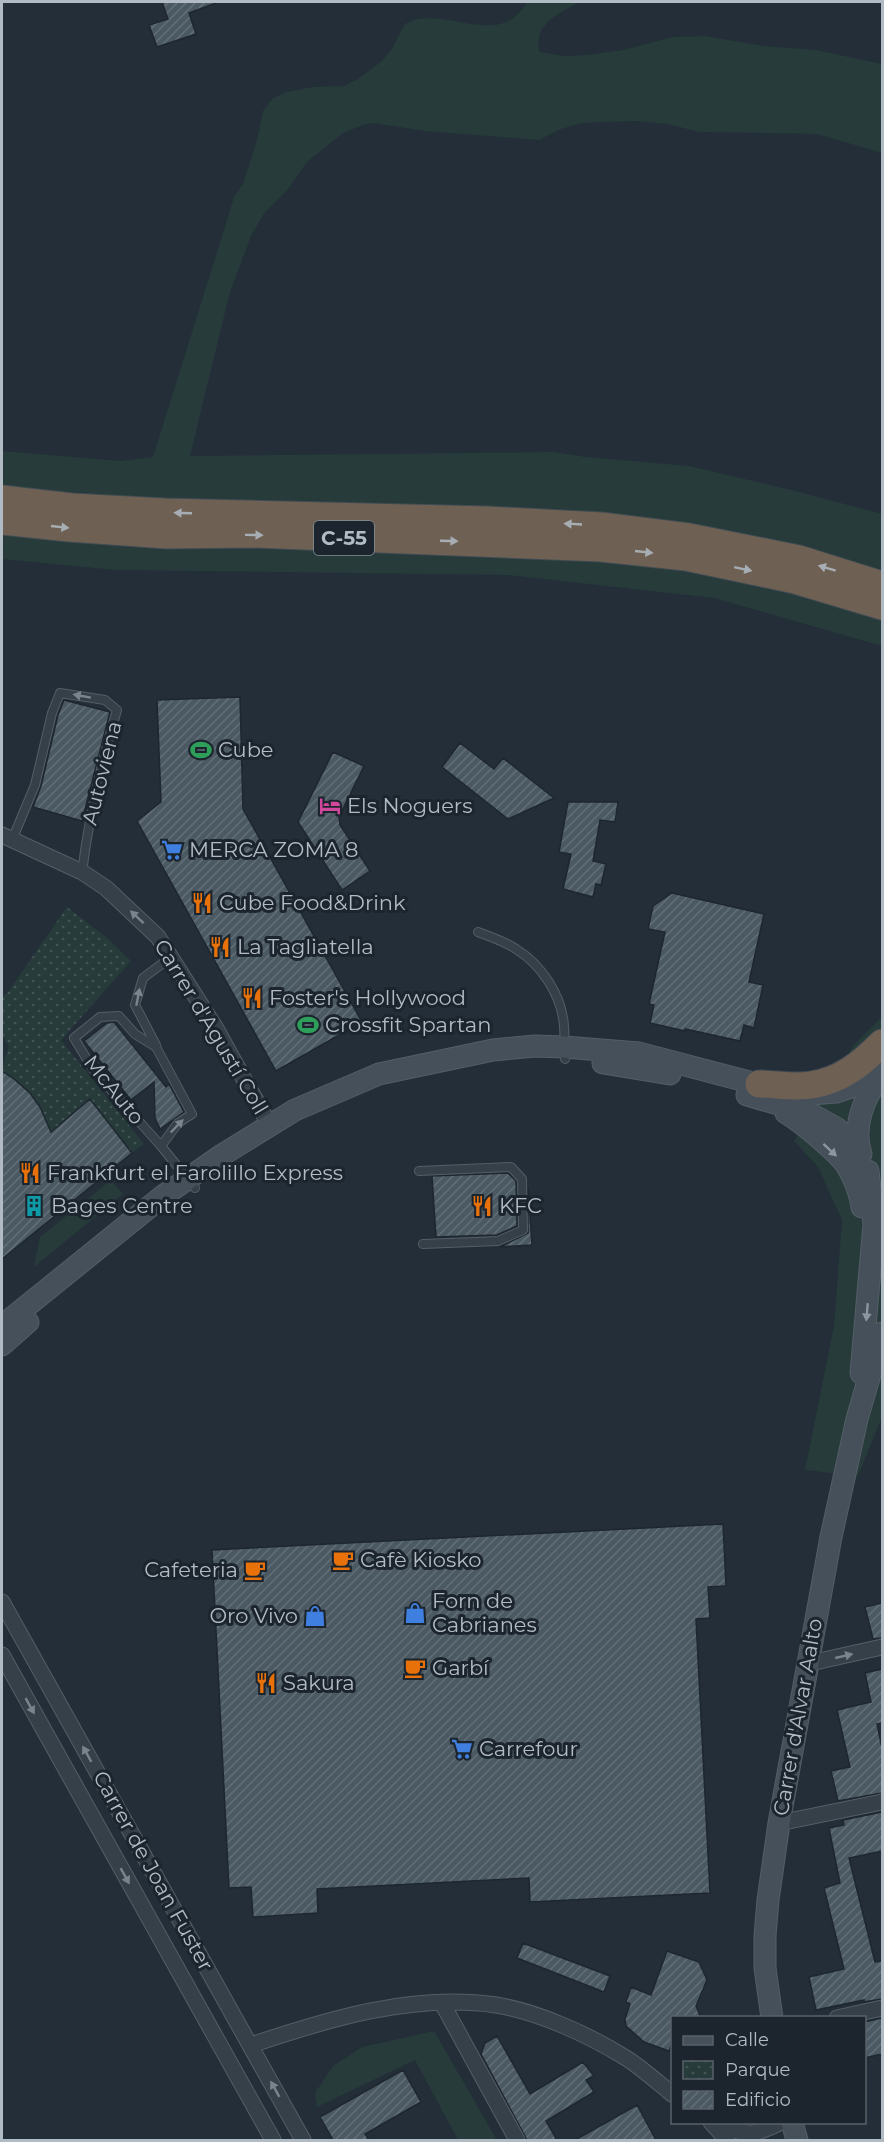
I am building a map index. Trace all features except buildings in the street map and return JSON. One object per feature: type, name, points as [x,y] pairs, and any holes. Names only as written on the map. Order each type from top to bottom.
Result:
[{"type":"highway","name":"C-55","points":[[2,499],[72,507],[165,512],[488,520],[601,526],[689,537],[799,559],[882,585]]},
{"type":"highway","name":"C-55","points":[[2,521],[166,535],[252,534],[601,548],[686,557],[795,580],[882,606]]},
{"type":"highway","points":[[763,1093],[810,1086],[836,1078],[861,1065],[882,1043]]},
{"type":"street","name":"Carrer d'Agustí Coll","points":[[7,838],[82,872],[106,888],[158,937],[214,1027],[269,1124]]},
{"type":"street","points":[[2,1326],[269,1124],[337,1091],[393,1070],[493,1050],[535,1046],[565,1053]]},
{"type":"street","points":[[2,1345],[191,1183],[350,1098],[384,1086],[468,1067],[565,1053],[639,1053],[763,1093],[809,1113],[836,1128],[858,1147]]},
{"type":"street","points":[[763,1093],[797,1095],[836,1092],[881,1076]]},
{"type":"street","points":[[858,1147],[861,1107],[881,1076]]},
{"type":"street","points":[[763,1093],[798,1120],[846,1164],[861,1202],[872,1254]]},
{"type":"street","name":"Carrer d'Alvar Aalto","points":[[857,1419],[872,1254],[875,1177],[858,1147]]},
{"type":"street","name":"Carrer d'Alvar Aalto","points":[[772,2016],[765,1968],[765,1936],[779,1823],[831,1537],[857,1419],[882,1333]]},
{"type":"street","name":"Carrer d'Alvar Aalto","points":[[857,1419],[882,1367]]},
{"type":"street","name":"Carrer de Joan Fuster","points":[[2,1602],[303,2140]]},
{"type":"street","points":[[806,1665],[882,1647]]},
{"type":"street","name":"Carrer de Joan Fuster","points":[[2,1654],[273,2140]]},
{"type":"street","points":[[779,1823],[882,1802]]},
{"type":"street","points":[[763,2016],[768,1996]]},
{"type":"street","points":[[442,2003],[517,2140]]},
{"type":"street","points":[[251,2046],[359,2013],[442,2003],[496,2006],[534,2014],[586,2037],[625,2057],[671,2093]]},
{"type":"street","points":[[846,2016],[882,2008]]},
{"type":"street","points":[[637,2066],[671,2079]]},
{"type":"street","points":[[715,2124],[727,2140]]},
{"type":"street","points":[[718,2124],[742,2133],[754,2134],[776,2124]]},
{"type":"street","points":[[793,2124],[797,2140]]},
{"type":"lane","name":"Autoviena","points":[[7,838],[35,785],[52,713],[60,693],[105,700],[117,710],[98,779],[88,826],[82,872]]},
{"type":"lane","points":[[478,932],[518,950],[542,972],[555,992],[563,1018],[565,1053]]},
{"type":"lane","points":[[156,1047],[135,1005],[143,978],[171,957]]},
{"type":"lane","name":"McAuto","points":[[161,1146],[178,1123],[192,1114],[156,1047],[135,1034],[119,1016],[100,1017],[74,1038],[94,1071],[191,1183]]},
{"type":"lane","points":[[419,1172],[511,1167],[522,1179],[523,1230],[498,1241],[423,1244]]},
{"type":"green space","points":[[527,2],[579,2],[549,21],[544,27],[540,34],[540,52],[564,56],[588,55],[623,50],[673,37],[705,36],[763,46],[816,50],[882,64],[882,153],[817,134],[699,132],[667,124],[635,121],[582,123],[561,129],[539,140],[425,131],[373,123],[343,133],[307,162],[288,189],[265,212],[251,236],[230,292],[190,456],[554,452],[689,466],[882,514],[882,646],[714,598],[508,575],[115,570],[2,559],[2,451],[121,461],[153,457],[234,197],[243,184],[257,140],[263,111],[272,99],[286,92],[313,87],[344,86],[358,79],[382,61],[391,50],[405,24],[412,21],[433,18],[492,25],[505,22],[517,15]]},
{"type":"green space","points":[[67,907],[106,937],[131,961],[61,1040],[144,1144],[132,1153],[90,1099],[50,1133],[32,1097],[2,1071],[9,1047],[2,1035],[2,997],[8,992]]},
{"type":"green space","points":[[882,1017],[882,1417],[858,1476],[805,1470],[834,1326],[842,1220],[818,1167],[794,1141],[853,1046]]},
{"type":"green space","points":[[111,1180],[123,1194],[34,1267],[40,1237]]},
{"type":"green space","points":[[434,2031],[497,2140],[458,2140],[415,2060],[317,2107],[315,2093],[333,2066],[362,2047]]},
{"type":"place","name":"Cube","points":[[201,750]]},
{"type":"place","name":"Els Noguers","points":[[330,806]]},
{"type":"place","name":"MERCA ZOMA 8","points":[[172,850]]},
{"type":"place","name":"Cube Food&Drink","points":[[202,903]]},
{"type":"place","name":"La Tagliatella","points":[[220,947]]},
{"type":"place","name":"Foster's Hollywood","points":[[252,998]]},
{"type":"place","name":"Crossfit Spartan","points":[[308,1025]]},
{"type":"place","name":"Frankfurt el Farolillo Express","points":[[30,1173]]},
{"type":"place","name":"Bages Centre","points":[[34,1206]]},
{"type":"place","name":"KFC","points":[[482,1206]]},
{"type":"place","name":"Cafè Kiosko","points":[[343,1560]]},
{"type":"place","name":"Cafeteria","points":[[255,1570]]},
{"type":"place","name":"Forn de Cabrianes","points":[[415,1613]]},
{"type":"place","name":"Oro Vivo","points":[[315,1616]]},
{"type":"place","name":"Garbí","points":[[415,1668]]},
{"type":"place","name":"Sakura","points":[[266,1683]]},
{"type":"place","name":"Carrefour","points":[[462,1749]]}]
